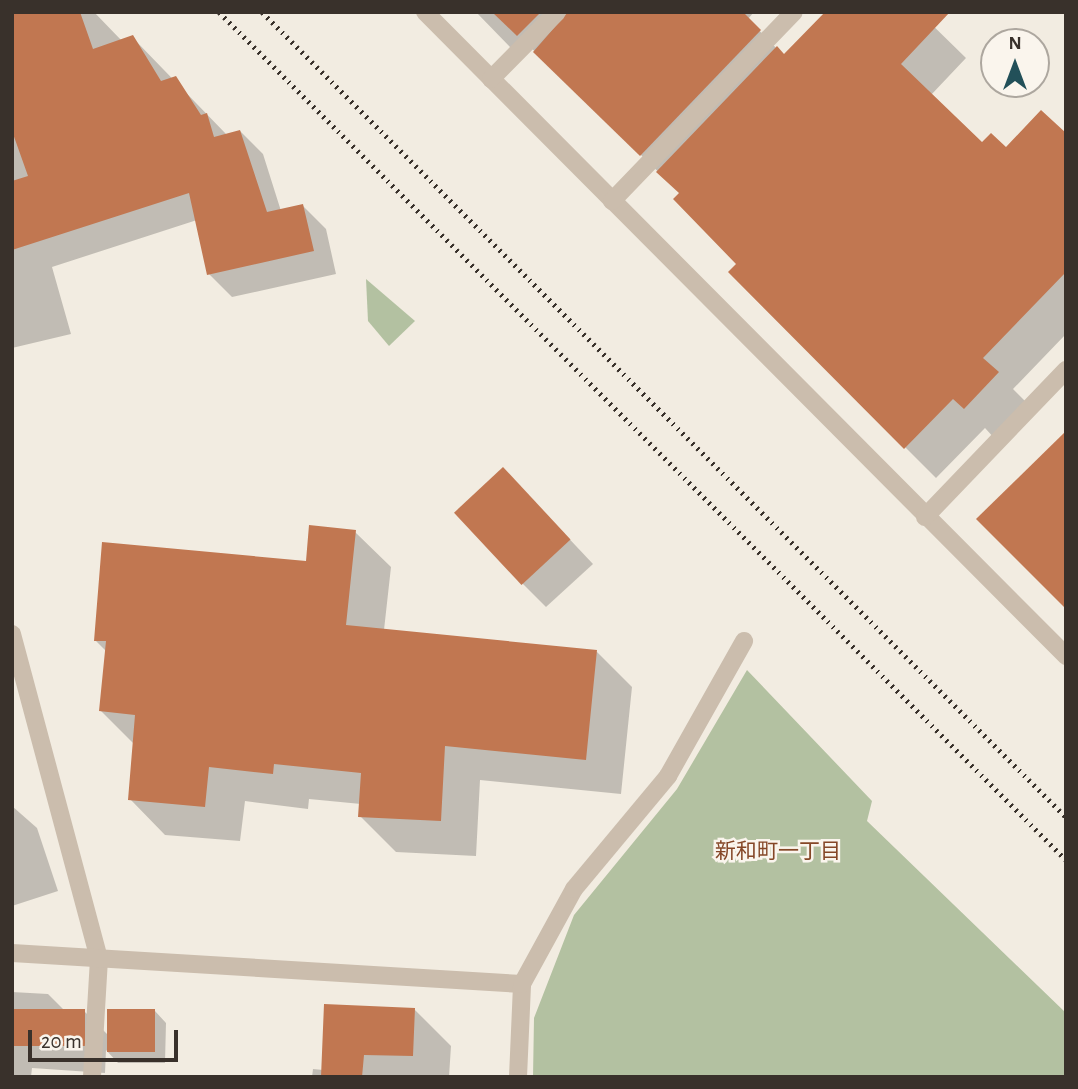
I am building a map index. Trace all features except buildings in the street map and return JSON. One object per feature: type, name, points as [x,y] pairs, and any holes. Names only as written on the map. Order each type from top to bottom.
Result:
[{"type":"street","points":[[425,12],[1066,656]]},
{"type":"street","points":[[491,79],[557,12]]},
{"type":"street","points":[[612,201],[794,12]]},
{"type":"street","points":[[925,517],[1066,370]]},
{"type":"street","points":[[12,634],[99,959],[92,1077]]},
{"type":"street","points":[[519,1077],[522,984],[574,889],[668,776],[744,641]]},
{"type":"street","points":[[12,953],[522,984]]},
{"type":"green space","points":[[366,279],[415,321],[389,346],[368,321]]},
{"type":"green space","points":[[747,670],[872,801],[867,821],[1066,1013],[1066,1077],[533,1077],[534,1018],[574,915],[677,789]]},
{"type":"railway","points":[[219,12],[1066,860]]},
{"type":"railway","points":[[262,12],[1066,817]]},
{"type":"district","name":"新和町一丁目","points":[[778,852]]}]
